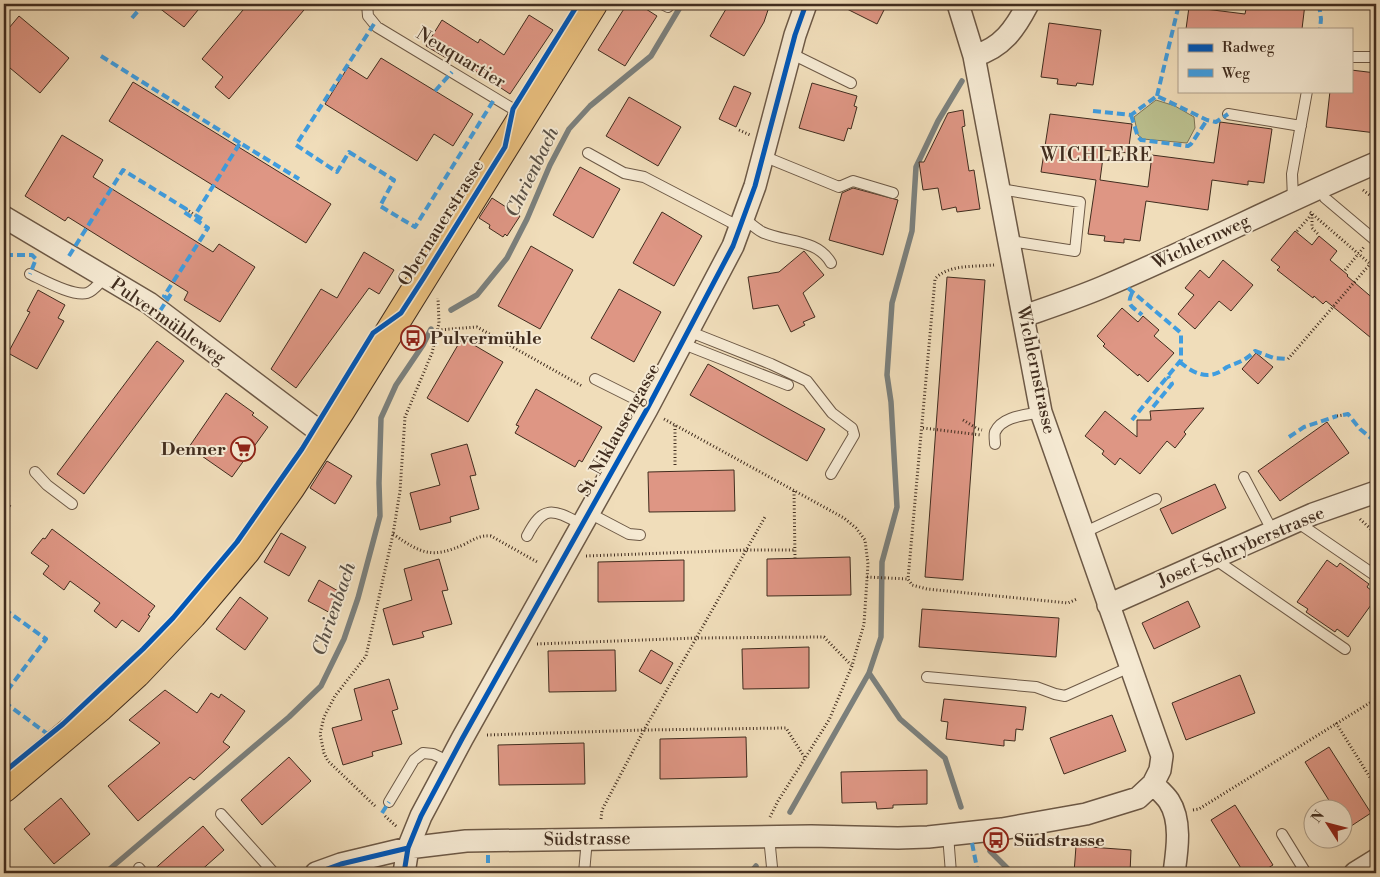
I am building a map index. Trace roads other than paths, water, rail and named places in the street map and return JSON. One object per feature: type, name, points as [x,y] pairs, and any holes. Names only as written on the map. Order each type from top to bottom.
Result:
[{"type":"main road","name":"Obernauerstrasse","points":[[4,788],[136,674],[171,639],[246,551],[276,510],[324,435],[593,4]]},
{"type":"street","name":"St. Niklausengasse","points":[[404,873],[408,848],[421,816],[586,519],[654,413],[685,337],[733,246],[755,186],[790,53],[806,4]]},
{"type":"street","name":"Wichlernstrasse","points":[[958,4],[974,56],[1042,412],[1162,756],[1160,770],[1153,784]]},
{"type":"street","points":[[974,56],[988,52],[1003,40],[1012,31],[1028,4]]},
{"type":"street","name":"Wichlernweg","points":[[1024,316],[1100,288],[1299,203],[1321,186],[1376,163]]},
{"type":"street","name":"Pulvermühleweg","points":[[4,217],[149,302],[324,435]]},
{"type":"street","name":"Josef-Schryberstrasse","points":[[1108,605],[1296,521],[1376,492]]},
{"type":"street","points":[[1153,784],[1169,801],[1176,814],[1177,845],[1174,873]]},
{"type":"street","name":"Südstrasse","points":[[316,873],[341,864],[408,848],[466,841],[594,832],[769,829],[811,836],[898,838],[948,835],[1002,829],[1086,814],[1138,798],[1153,784]]},
{"type":"street","points":[[1355,873],[1376,860]]},
{"type":"lane","name":"Neuquartier","points":[[367,4],[368,16],[377,27],[524,116]]},
{"type":"lane","points":[[1088,4],[1093,4]]},
{"type":"lane","points":[[790,53],[851,83]]},
{"type":"lane","points":[[1352,57],[1373,58],[1376,56]]},
{"type":"lane","points":[[1299,203],[1292,174],[1307,92]]},
{"type":"lane","points":[[1228,114],[1301,126]]},
{"type":"lane","points":[[588,153],[624,173],[644,177],[762,232],[806,244],[820,250],[831,263]]},
{"type":"lane","points":[[763,156],[839,187],[853,181],[894,192]]},
{"type":"lane","points":[[1321,186],[1326,198],[1374,239]]},
{"type":"lane","points":[[1000,189],[1080,202],[1074,250],[1010,241]]},
{"type":"lane","points":[[30,274],[76,293],[87,293],[105,277]]},
{"type":"lane","points":[[685,337],[788,386]]},
{"type":"lane","points":[[685,337],[771,364],[807,380],[832,414],[852,428],[854,434],[831,474]]},
{"type":"lane","points":[[595,379],[639,401],[654,413]]},
{"type":"lane","points":[[995,444],[996,432],[1002,424],[1010,419],[1042,412]]},
{"type":"lane","points":[[35,472],[47,485],[72,504]]},
{"type":"lane","points":[[1244,477],[1273,532]]},
{"type":"lane","points":[[1083,533],[1156,499]]},
{"type":"lane","points":[[527,536],[534,522],[543,515],[554,512],[586,519],[629,534],[640,535]]},
{"type":"lane","points":[[1296,521],[1376,576]]},
{"type":"lane","points":[[1213,558],[1345,650]]},
{"type":"lane","points":[[928,677],[1036,687],[1065,696],[1130,667]]},
{"type":"lane","points":[[389,802],[414,760],[423,753],[433,754],[450,762]]},
{"type":"lane","points":[[221,814],[274,873]]},
{"type":"lane","points":[[769,829],[772,867],[770,873]]},
{"type":"lane","points":[[584,873],[594,832]]},
{"type":"lane","points":[[1282,834],[1306,873]]},
{"type":"lane","points":[[948,835],[951,873]]},
{"type":"waterway","name":"Chrienbach","points":[[451,310],[477,295],[507,258],[527,219],[550,165],[569,129],[590,106],[651,56],[682,4]]},
{"type":"waterway","points":[[790,812],[869,673],[881,637],[882,562],[897,507],[891,402],[887,375],[892,303],[912,231],[916,167],[938,121],[962,81]]},
{"type":"waterway","name":"Chrienbach","points":[[105,873],[289,717],[321,686],[344,639],[358,598],[380,516],[381,418],[396,385],[423,345],[431,329]]},
{"type":"waterway","points":[[869,673],[900,719],[945,758],[961,807]]},
{"type":"waterway","points":[[990,851],[1012,873]]},
{"type":"waterway","points":[[750,873],[756,866]]},
{"type":"place","name":"Pulvermühle","points":[[413,338]]},
{"type":"place","name":"Denner","points":[[243,449]]},
{"type":"place","name":"Südstrasse","points":[[996,840]]},
{"type":"district","name":"WICHLERE","points":[[1097,155]]}]
